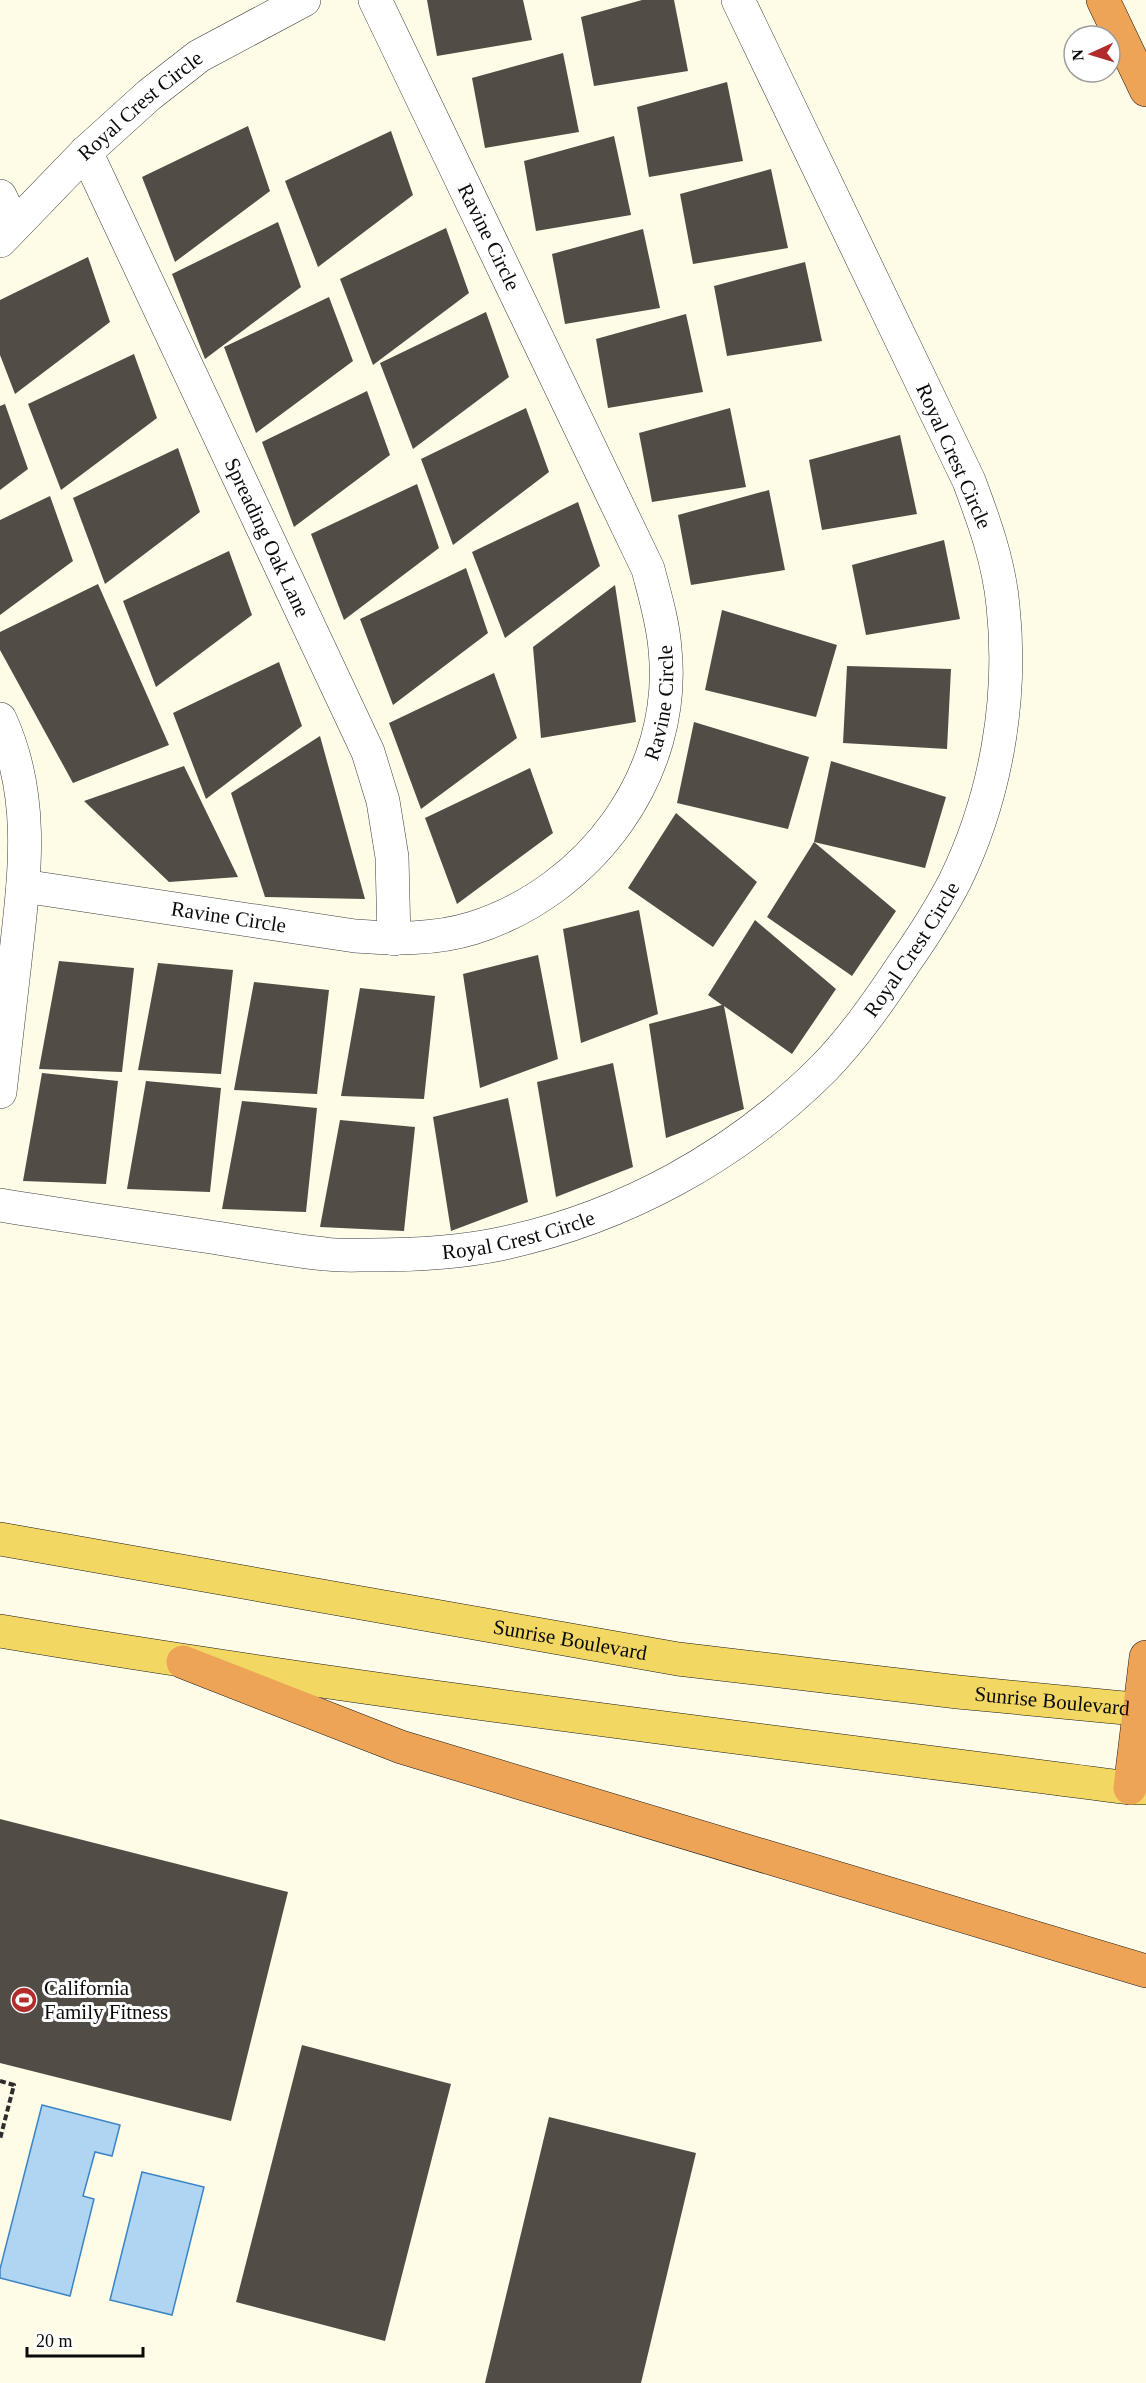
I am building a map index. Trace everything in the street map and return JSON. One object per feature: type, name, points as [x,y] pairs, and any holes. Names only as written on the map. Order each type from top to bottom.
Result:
[{"type":"highway","points":[[1104,0],[1146,90]]},
{"type":"highway","points":[[1138,1788],[1146,1657]]},
{"type":"highway","points":[[183,1662],[401,1748],[1146,1971]]},
{"type":"main road","name":"Sunrise Boulevard","points":[[0,1539],[678,1659],[958,1692],[1142,1710]]},
{"type":"main road","points":[[0,1631],[183,1662],[1138,1788]]},
{"type":"street","name":"Royal Crest Circle","points":[[5,221],[149,95],[199,56],[268,8],[304,0]]},
{"type":"street","name":"Ravine Circle","points":[[24,886],[355,936],[394,939],[421,938],[472,928],[525,906],[571,874],[608,837],[631,801],[652,754],[664,704],[666,651],[660,609],[648,569],[375,0]]},
{"type":"street","name":"Royal Crest Circle","points":[[0,1205],[327,1254],[424,1255],[499,1245],[583,1222],[652,1193],[736,1143],[787,1103],[826,1065],[870,1013],[929,927],[955,880],[976,831],[993,772],[1002,720],[1006,684],[1003,605],[989,535],[969,481],[738,0]]},
{"type":"street","name":"Spreading Oak Lane","points":[[86,152],[368,752],[383,801],[392,857],[394,939]]},
{"type":"street","points":[[0,719],[21,781],[26,834],[24,886],[0,1092]]},
{"type":"path","points":[[0,2081],[14,2085],[0,2139]]},
{"type":"water","points":[[42,2105],[120,2125],[112,2156],[95,2152],[83,2196],[94,2199],[70,2296],[0,2278],[0,2269]]},
{"type":"water","points":[[142,2172],[204,2187],[172,2315],[110,2300]]},
{"type":"building","points":[[427,0],[523,0],[532,40],[437,56]]},
{"type":"building","points":[[642,0],[674,0],[688,71],[594,86],[581,17]]},
{"type":"building","points":[[563,53],[579,132],[485,148],[472,78]]},
{"type":"building","points":[[727,82],[743,161],[649,177],[637,107]]},
{"type":"building","points":[[248,126],[270,191],[175,262],[142,177]]},
{"type":"building","points":[[391,131],[413,195],[318,267],[285,181]]},
{"type":"building","points":[[614,136],[631,215],[536,231],[524,161]]},
{"type":"building","points":[[771,169],[788,248],[693,264],[680,194]]},
{"type":"building","points":[[278,222],[301,287],[205,359],[172,274]]},
{"type":"building","points":[[446,228],[469,293],[373,365],[340,279]]},
{"type":"building","points":[[643,229],[660,308],[565,324],[552,254]]},
{"type":"building","points":[[88,257],[110,322],[15,394],[0,355],[0,300]]},
{"type":"building","points":[[805,262],[822,341],[727,356],[714,286]]},
{"type":"building","points":[[329,297],[353,361],[256,433],[224,347]]},
{"type":"building","points":[[486,312],[509,377],[413,449],[380,363]]},
{"type":"building","points":[[686,314],[703,392],[608,408],[596,339]]},
{"type":"building","points":[[134,354],[157,418],[61,490],[28,404]]},
{"type":"building","points":[[367,391],[390,455],[294,527],[262,442]]},
{"type":"building","points":[[5,404],[28,469],[0,490],[0,406]]},
{"type":"building","points":[[526,408],[549,472],[453,545],[421,459]]},
{"type":"building","points":[[730,408],[746,487],[652,502],[639,433]]},
{"type":"building","points":[[900,435],[917,514],[822,530],[809,460]]},
{"type":"building","points":[[178,448],[200,512],[105,584],[73,498]]},
{"type":"building","points":[[417,484],[439,548],[344,620],[311,534]]},
{"type":"building","points":[[769,490],[785,570],[691,585],[678,515]]},
{"type":"building","points":[[50,496],[73,561],[0,615],[0,520]]},
{"type":"building","points":[[578,502],[600,566],[505,638],[472,552]]},
{"type":"building","points":[[944,540],[960,619],[866,635],[852,565]]},
{"type":"building","points":[[229,551],[252,615],[156,687],[123,601]]},
{"type":"building","points":[[466,568],[488,633],[393,705],[360,619]]},
{"type":"building","points":[[98,584],[169,745],[73,783],[0,650],[0,632]]},
{"type":"building","points":[[615,585],[636,722],[541,738],[533,647]]},
{"type":"building","points":[[722,610],[837,645],[816,717],[705,690]]},
{"type":"building","points":[[279,662],[302,726],[206,799],[173,713]]},
{"type":"building","points":[[847,666],[951,669],[947,749],[843,743]]},
{"type":"building","points":[[494,673],[517,738],[421,809],[389,723]]},
{"type":"building","points":[[694,722],[809,757],[788,829],[677,803]]},
{"type":"building","points":[[320,736],[365,899],[265,897],[231,793]]},
{"type":"building","points":[[831,761],[946,797],[925,868],[814,842]]},
{"type":"building","points":[[184,766],[238,877],[169,882],[84,801]]},
{"type":"building","points":[[530,768],[553,833],[457,904],[425,818]]},
{"type":"building","points":[[676,813],[757,882],[713,947],[628,888]]},
{"type":"building","points":[[814,842],[896,911],[852,976],[767,917]]},
{"type":"building","points":[[639,910],[658,1014],[581,1043],[563,929]]},
{"type":"building","points":[[755,920],[836,989],[792,1054],[724,1006],[744,1109],[666,1138],[649,1024],[722,1005],[708,995]]},
{"type":"building","points":[[538,955],[558,1059],[480,1088],[463,974]]},
{"type":"building","points":[[59,961],[134,968],[122,1072],[39,1069]]},
{"type":"building","points":[[158,963],[233,970],[221,1074],[138,1070]]},
{"type":"building","points":[[254,982],[329,990],[317,1094],[234,1090]]},
{"type":"building","points":[[360,988],[435,996],[424,1099],[341,1096]]},
{"type":"building","points":[[613,1063],[633,1167],[556,1197],[537,1082]]},
{"type":"building","points":[[42,1073],[118,1081],[106,1184],[23,1181]]},
{"type":"building","points":[[146,1081],[221,1088],[210,1192],[127,1189]]},
{"type":"building","points":[[508,1098],[528,1202],[451,1231],[433,1117]]},
{"type":"building","points":[[242,1101],[317,1108],[306,1212],[222,1209]]},
{"type":"building","points":[[340,1120],[415,1127],[404,1231],[320,1227]]},
{"type":"building","points":[[0,1819],[288,1892],[231,2121],[0,2063]]},
{"type":"building","points":[[302,2045],[451,2084],[385,2341],[236,2302]]},
{"type":"building","points":[[549,2117],[696,2153],[641,2383],[485,2383]]},
{"type":"place","name":"California Family Fitness","points":[[24,2000]]}]
